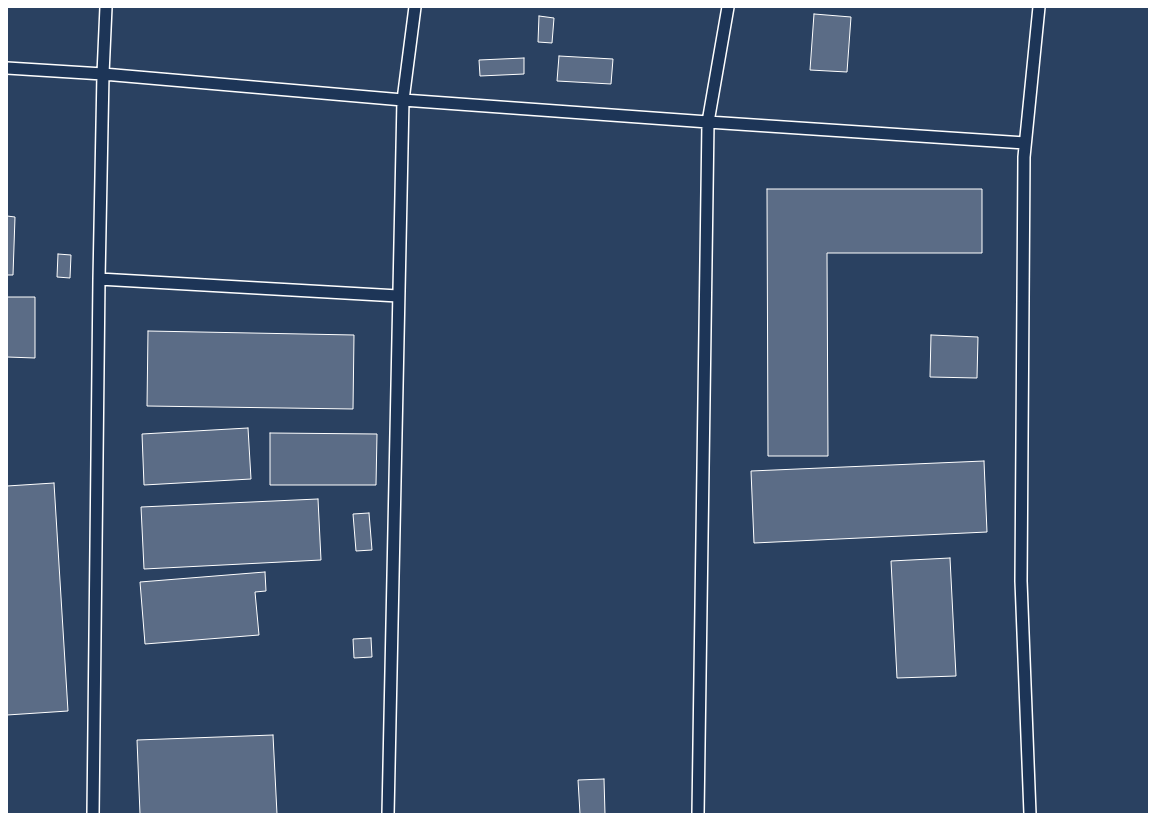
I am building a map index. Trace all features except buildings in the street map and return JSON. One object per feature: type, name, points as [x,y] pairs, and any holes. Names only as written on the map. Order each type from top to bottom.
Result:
[{"type":"lane","points":[[93,814],[99,278],[103,74],[106,7]]},
{"type":"lane","points":[[388,814],[403,100],[415,7]]},
{"type":"lane","points":[[698,814],[708,122],[728,7]]},
{"type":"lane","points":[[1030,814],[1021,581],[1024,157],[1039,7]]},
{"type":"lane","points":[[7,68],[103,74],[403,100],[1025,143]]},
{"type":"lane","points":[[99,278],[398,296]]}]
